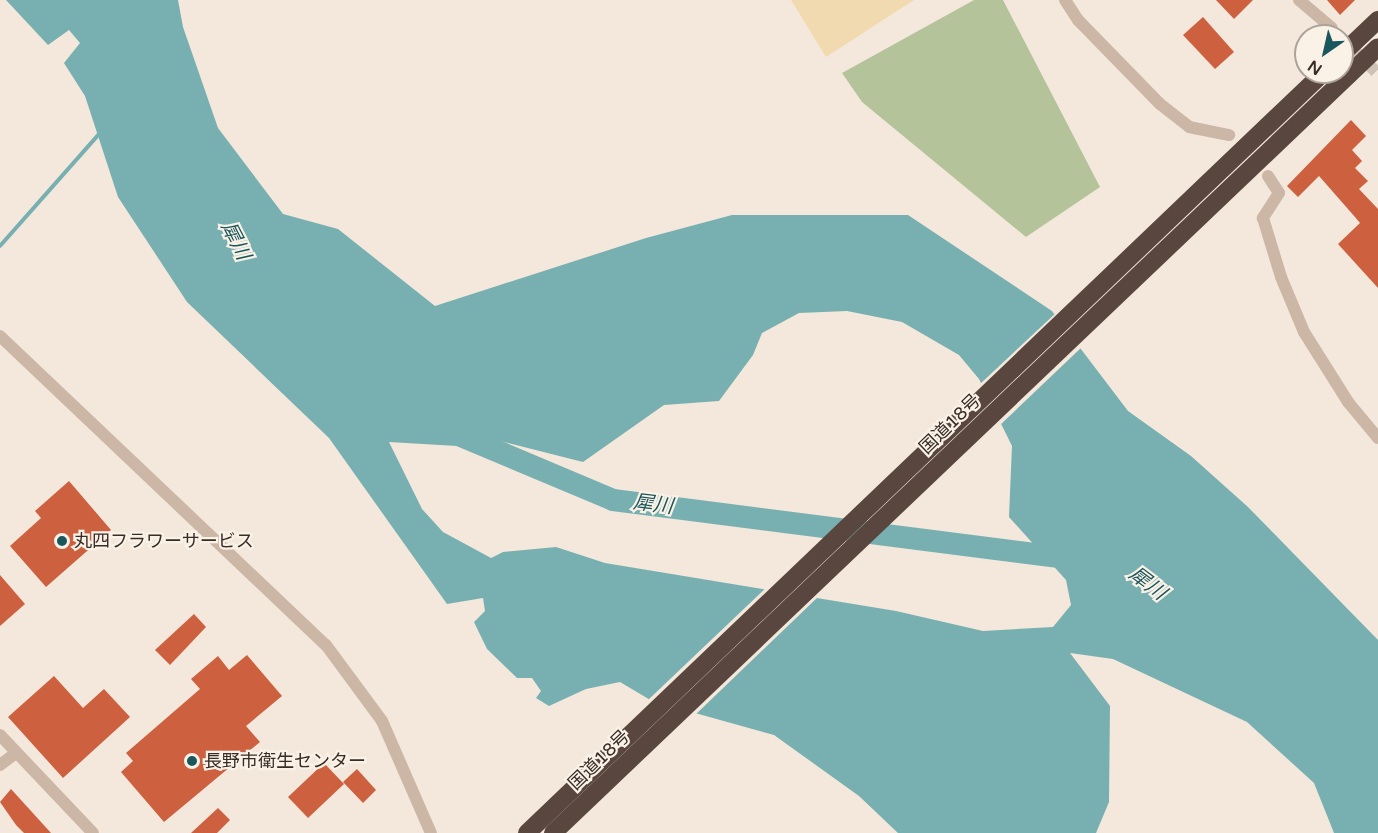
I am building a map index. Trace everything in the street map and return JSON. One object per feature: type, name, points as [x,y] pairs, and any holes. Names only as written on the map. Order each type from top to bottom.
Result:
[{"type":"highway","points":[[1354,43],[1378,20]]},
{"type":"highway","name":"国道18号","points":[[527,833],[1188,214],[1378,47]]},
{"type":"highway","name":"国道18号","points":[[553,833],[1188,214],[1313,84]]},
{"type":"street","points":[[1065,0],[1078,20],[1160,104],[1189,127],[1229,135]]},
{"type":"street","points":[[1299,0],[1327,24]]},
{"type":"street","points":[[1268,176],[1279,193],[1263,218],[1281,277],[1304,332],[1348,402],[1378,438]]},
{"type":"street","points":[[0,336],[326,645],[382,721],[431,833]]},
{"type":"street","points":[[0,735],[93,833]]},
{"type":"street","points":[[0,765],[15,753]]},
{"type":"green space","points":[[974,0],[1003,0],[1100,187],[1026,237],[862,102],[842,73]]},
{"type":"sand","points":[[791,0],[914,0],[826,57]]},
{"type":"water","points":[[6,0],[178,0],[183,27],[218,128],[283,214],[338,229],[435,306],[646,238],[732,215],[908,215],[1052,311],[1128,411],[1191,456],[1248,507],[1378,640],[1378,833],[1334,833],[1314,783],[1247,722],[1113,659],[1070,653],[1110,706],[1109,802],[1096,833],[898,833],[859,796],[774,735],[652,701],[620,682],[586,689],[549,706],[536,698],[541,691],[532,678],[517,678],[487,649],[474,622],[485,611],[483,598],[447,604],[329,438],[187,302],[118,197],[85,96],[64,63],[80,43],[69,30],[48,45]],"holes":[[[847,311],[902,322],[959,355],[979,379],[1012,446],[1009,517],[1066,580],[1071,605],[1053,627],[983,631],[896,611],[605,563],[556,547],[503,552],[491,558],[443,532],[422,509],[389,442],[474,447],[492,439],[583,462],[664,405],[719,401],[753,355],[762,333],[799,313]]]},
{"type":"pier","points":[[1057,312],[1083,346],[999,426],[979,385]]},
{"type":"pier","points":[[768,586],[819,596],[694,716],[647,701]]},
{"type":"building","points":[[1216,0],[1253,0],[1234,19]]},
{"type":"building","points":[[1327,0],[1355,0],[1340,15]]},
{"type":"building","points":[[1203,17],[1234,52],[1215,69],[1183,35]]},
{"type":"building","points":[[1351,120],[1366,136],[1352,150],[1362,161],[1355,168],[1368,181],[1359,189],[1378,209],[1378,288],[1338,244],[1360,223],[1319,176],[1298,197],[1287,186]]},
{"type":"building","points":[[69,481],[111,530],[46,587],[10,546],[41,518],[35,511]]},
{"type":"building","points":[[0,575],[25,604],[0,626]]},
{"type":"building","points":[[194,614],[206,627],[170,665],[155,650]]},
{"type":"building","points":[[247,655],[282,696],[246,726],[260,742],[164,822],[121,772],[133,761],[126,753],[200,689],[191,679],[218,656],[229,670]]},
{"type":"building","points":[[54,676],[83,708],[104,689],[130,717],[63,778],[8,717]]},
{"type":"building","points":[[324,763],[344,784],[308,818],[288,797]]},
{"type":"building","points":[[357,769],[376,790],[363,803],[343,782]]},
{"type":"building","points":[[11,789],[51,833],[24,833],[16,825],[0,802]]},
{"type":"building","points":[[218,808],[230,820],[217,833],[191,833]]},
{"type":"waterway","points":[[0,246],[101,132]]},
{"type":"waterway","name":"犀川","points":[[454,433],[613,500],[1075,559]]},
{"type":"tunnel","points":[[1354,50],[1378,74]]},
{"type":"place","name":"丸四フラワーサービス","points":[[62,541]]},
{"type":"place","name":"長野市衛生センター","points":[[192,761]]}]
